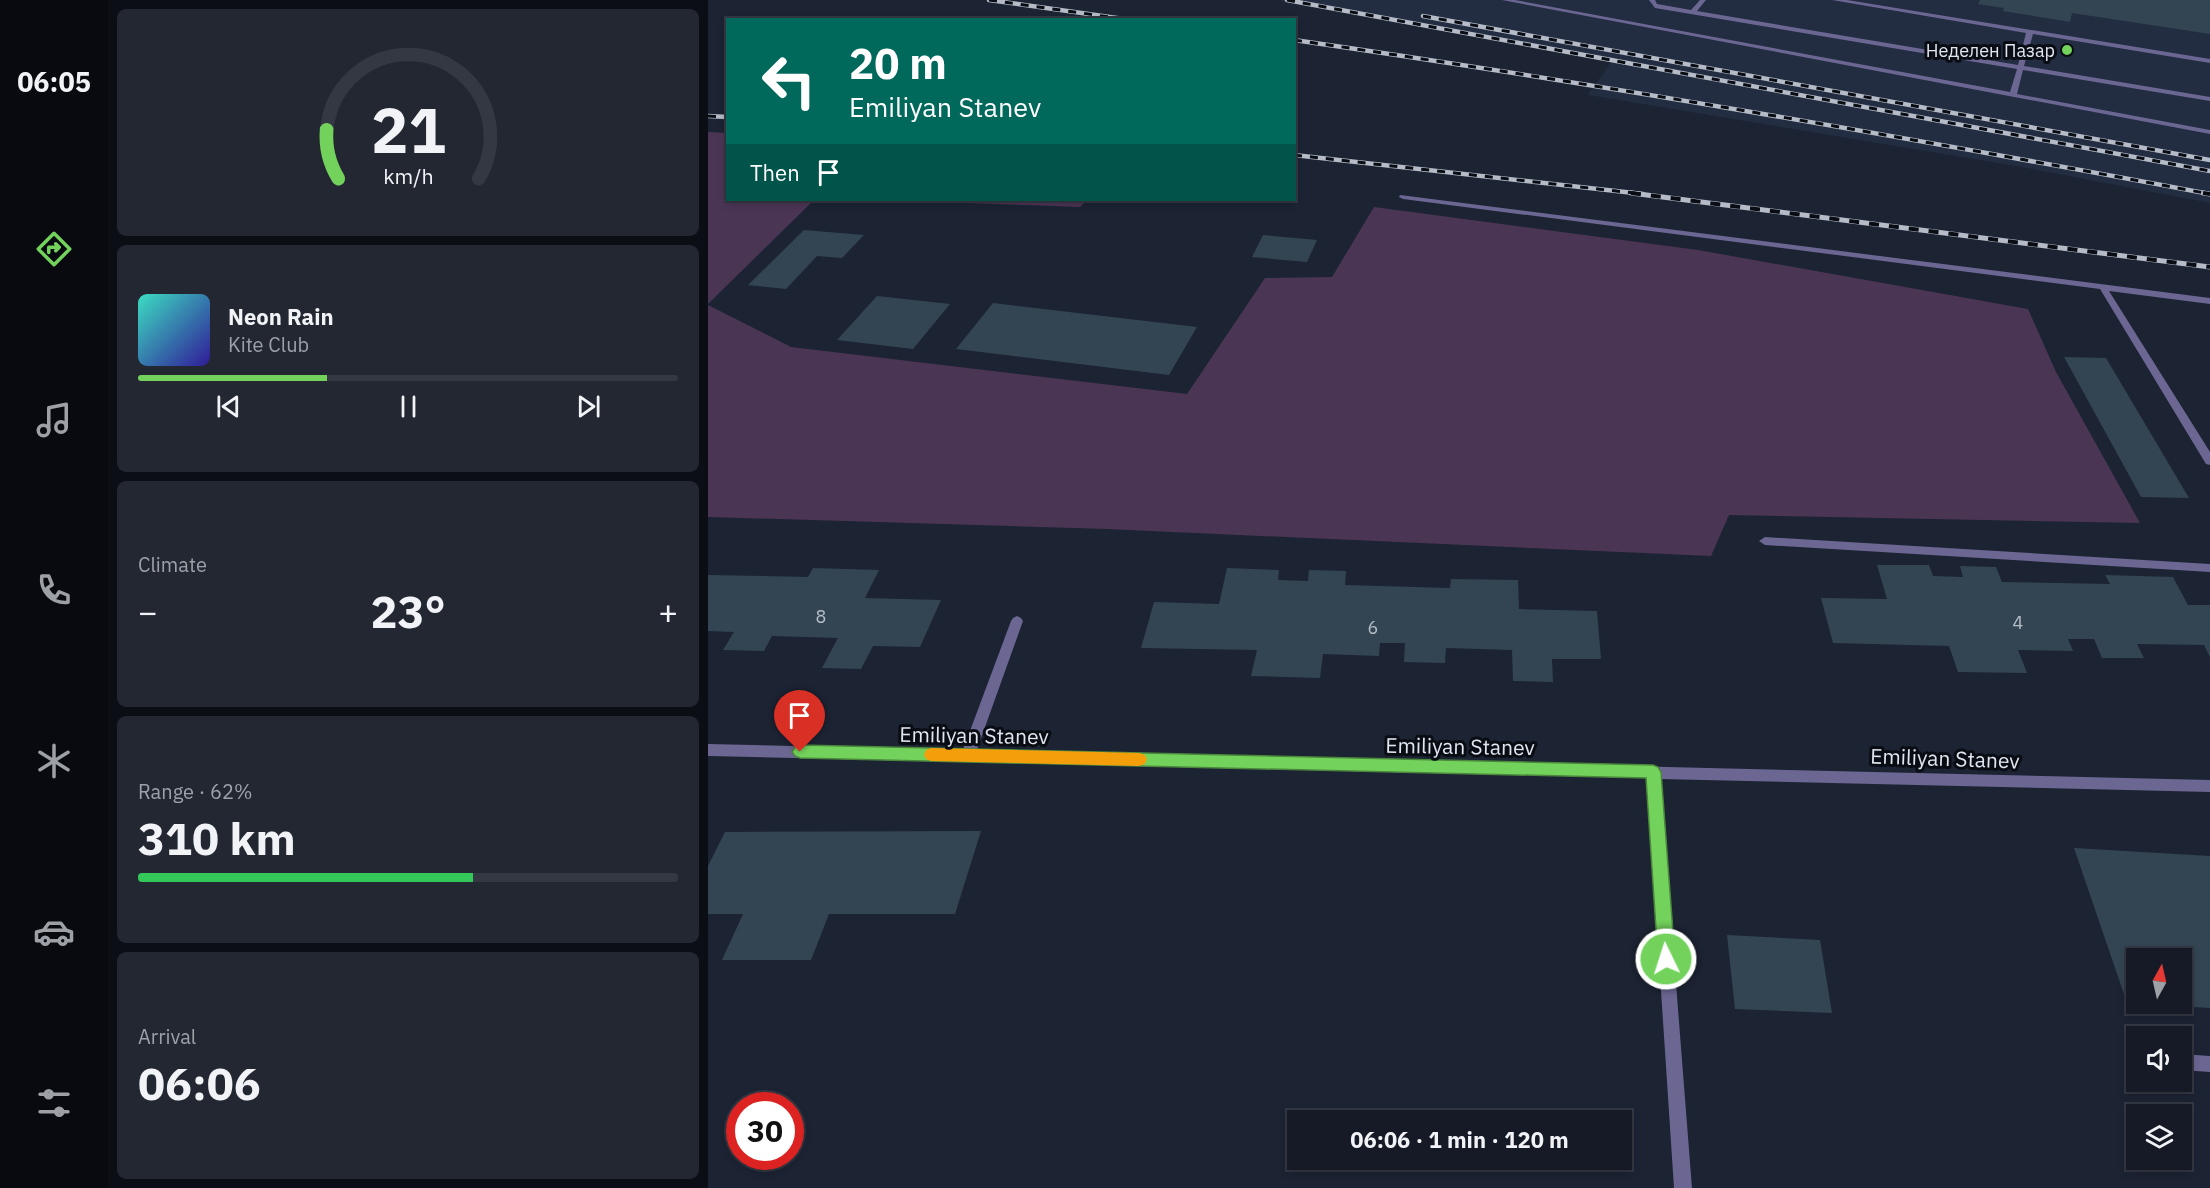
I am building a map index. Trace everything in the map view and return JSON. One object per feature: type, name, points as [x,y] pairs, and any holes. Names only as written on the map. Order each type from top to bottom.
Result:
[{"type":"street","points":[[1506,0],[2210,132]]},
{"type":"street","points":[[1652,0],[1655,6],[2210,99]]},
{"type":"street","points":[[1693,12],[1703,0]]},
{"type":"street","points":[[1835,0],[2210,61]]},
{"type":"street","points":[[2013,96],[2030,31]]},
{"type":"street","points":[[1402,197],[2210,301]]},
{"type":"street","points":[[2102,286],[2210,461]]},
{"type":"street","points":[[1765,541],[2210,568]]},
{"type":"street","points":[[968,755],[1017,621]]},
{"type":"street","name":"Emiliyan Stanev","points":[[708,750],[2210,786]]},
{"type":"street","points":[[1653,772],[1683,1188]]},
{"type":"street","points":[[2192,1063],[2210,1064]]},
{"type":"shaded area","points":[[1276,0],[2210,0],[2210,203],[2016,166],[1588,95],[1611,62]]},
{"type":"shaded area","points":[[708,132],[726,133],[726,201],[813,201],[708,304]]},
{"type":"shaded area","points":[[908,201],[1086,201],[1080,207]]},
{"type":"shaded area","points":[[1374,207],[1698,250],[2028,309],[2056,372],[2140,523],[1729,515],[1711,556],[1107,529],[708,517],[708,305],[791,347],[1187,394],[1265,278],[1332,277]]},
{"type":"building","points":[[1980,0],[2210,0],[2210,34],[2072,13],[2070,22],[2003,11],[2004,8],[1978,4]]},
{"type":"building","points":[[804,230],[864,235],[842,258],[817,256],[786,289],[748,285]]},
{"type":"building","points":[[1263,235],[1317,240],[1307,262],[1252,257]]},
{"type":"building","points":[[877,296],[950,304],[913,349],[837,340]]},
{"type":"building","points":[[993,303],[1197,327],[1169,375],[956,349]]},
{"type":"building","points":[[2064,357],[2106,358],[2189,498],[2141,497]]},
{"type":"building","points":[[1877,565],[1929,565],[1933,576],[1963,577],[1960,566],[1996,567],[2002,582],[2110,584],[2105,575],[2173,577],[2188,605],[2210,605],[2210,657],[2204,645],[2137,644],[2144,658],[2102,658],[2094,639],[2068,639],[2073,651],[2018,650],[2027,673],[1958,672],[1949,646],[1833,643],[1821,598],[1887,599]]},
{"type":"building","points":[[813,568],[879,570],[865,598],[941,600],[920,647],[873,646],[861,669],[822,668],[838,638],[772,636],[764,651],[723,650],[734,632],[708,631],[708,575],[808,577]]},
{"type":"building","points":[[1227,568],[1279,570],[1278,580],[1308,581],[1309,570],[1346,571],[1345,585],[1450,588],[1451,579],[1518,580],[1519,609],[1597,611],[1601,659],[1552,659],[1553,682],[1513,681],[1512,650],[1446,648],[1445,663],[1404,662],[1405,643],[1380,643],[1379,656],[1323,654],[1320,678],[1251,676],[1257,650],[1141,648],[1154,602],[1219,604]]},
{"type":"building","points":[[981,831],[955,914],[829,914],[811,960],[722,960],[743,914],[708,914],[708,866],[725,832]]},
{"type":"building","points":[[2074,848],[2210,856],[2210,1008],[2192,1007],[2192,948],[2126,948],[2126,1000]]},
{"type":"building","points":[[1727,935],[1820,940],[1832,1013],[1735,1009]]},
{"type":"railway","points":[[989,0],[1117,18]]},
{"type":"railway","points":[[1287,0],[2210,171]]},
{"type":"railway","points":[[1423,16],[2210,160]]},
{"type":"railway","points":[[1296,40],[1753,112],[2210,194],[2203,193]]},
{"type":"railway","points":[[708,116],[726,117]]},
{"type":"railway","points":[[1296,155],[1643,194]]},
{"type":"railway","points":[[1631,193],[2210,267]]},
{"type":"slow traffic","points":[[931,755],[1139,759]]},
{"type":"place","name":"Неделен Пазар","points":[[2067,50]]},
{"type":"route","points":[[800,752],[1653,772],[1666,959]]}]
